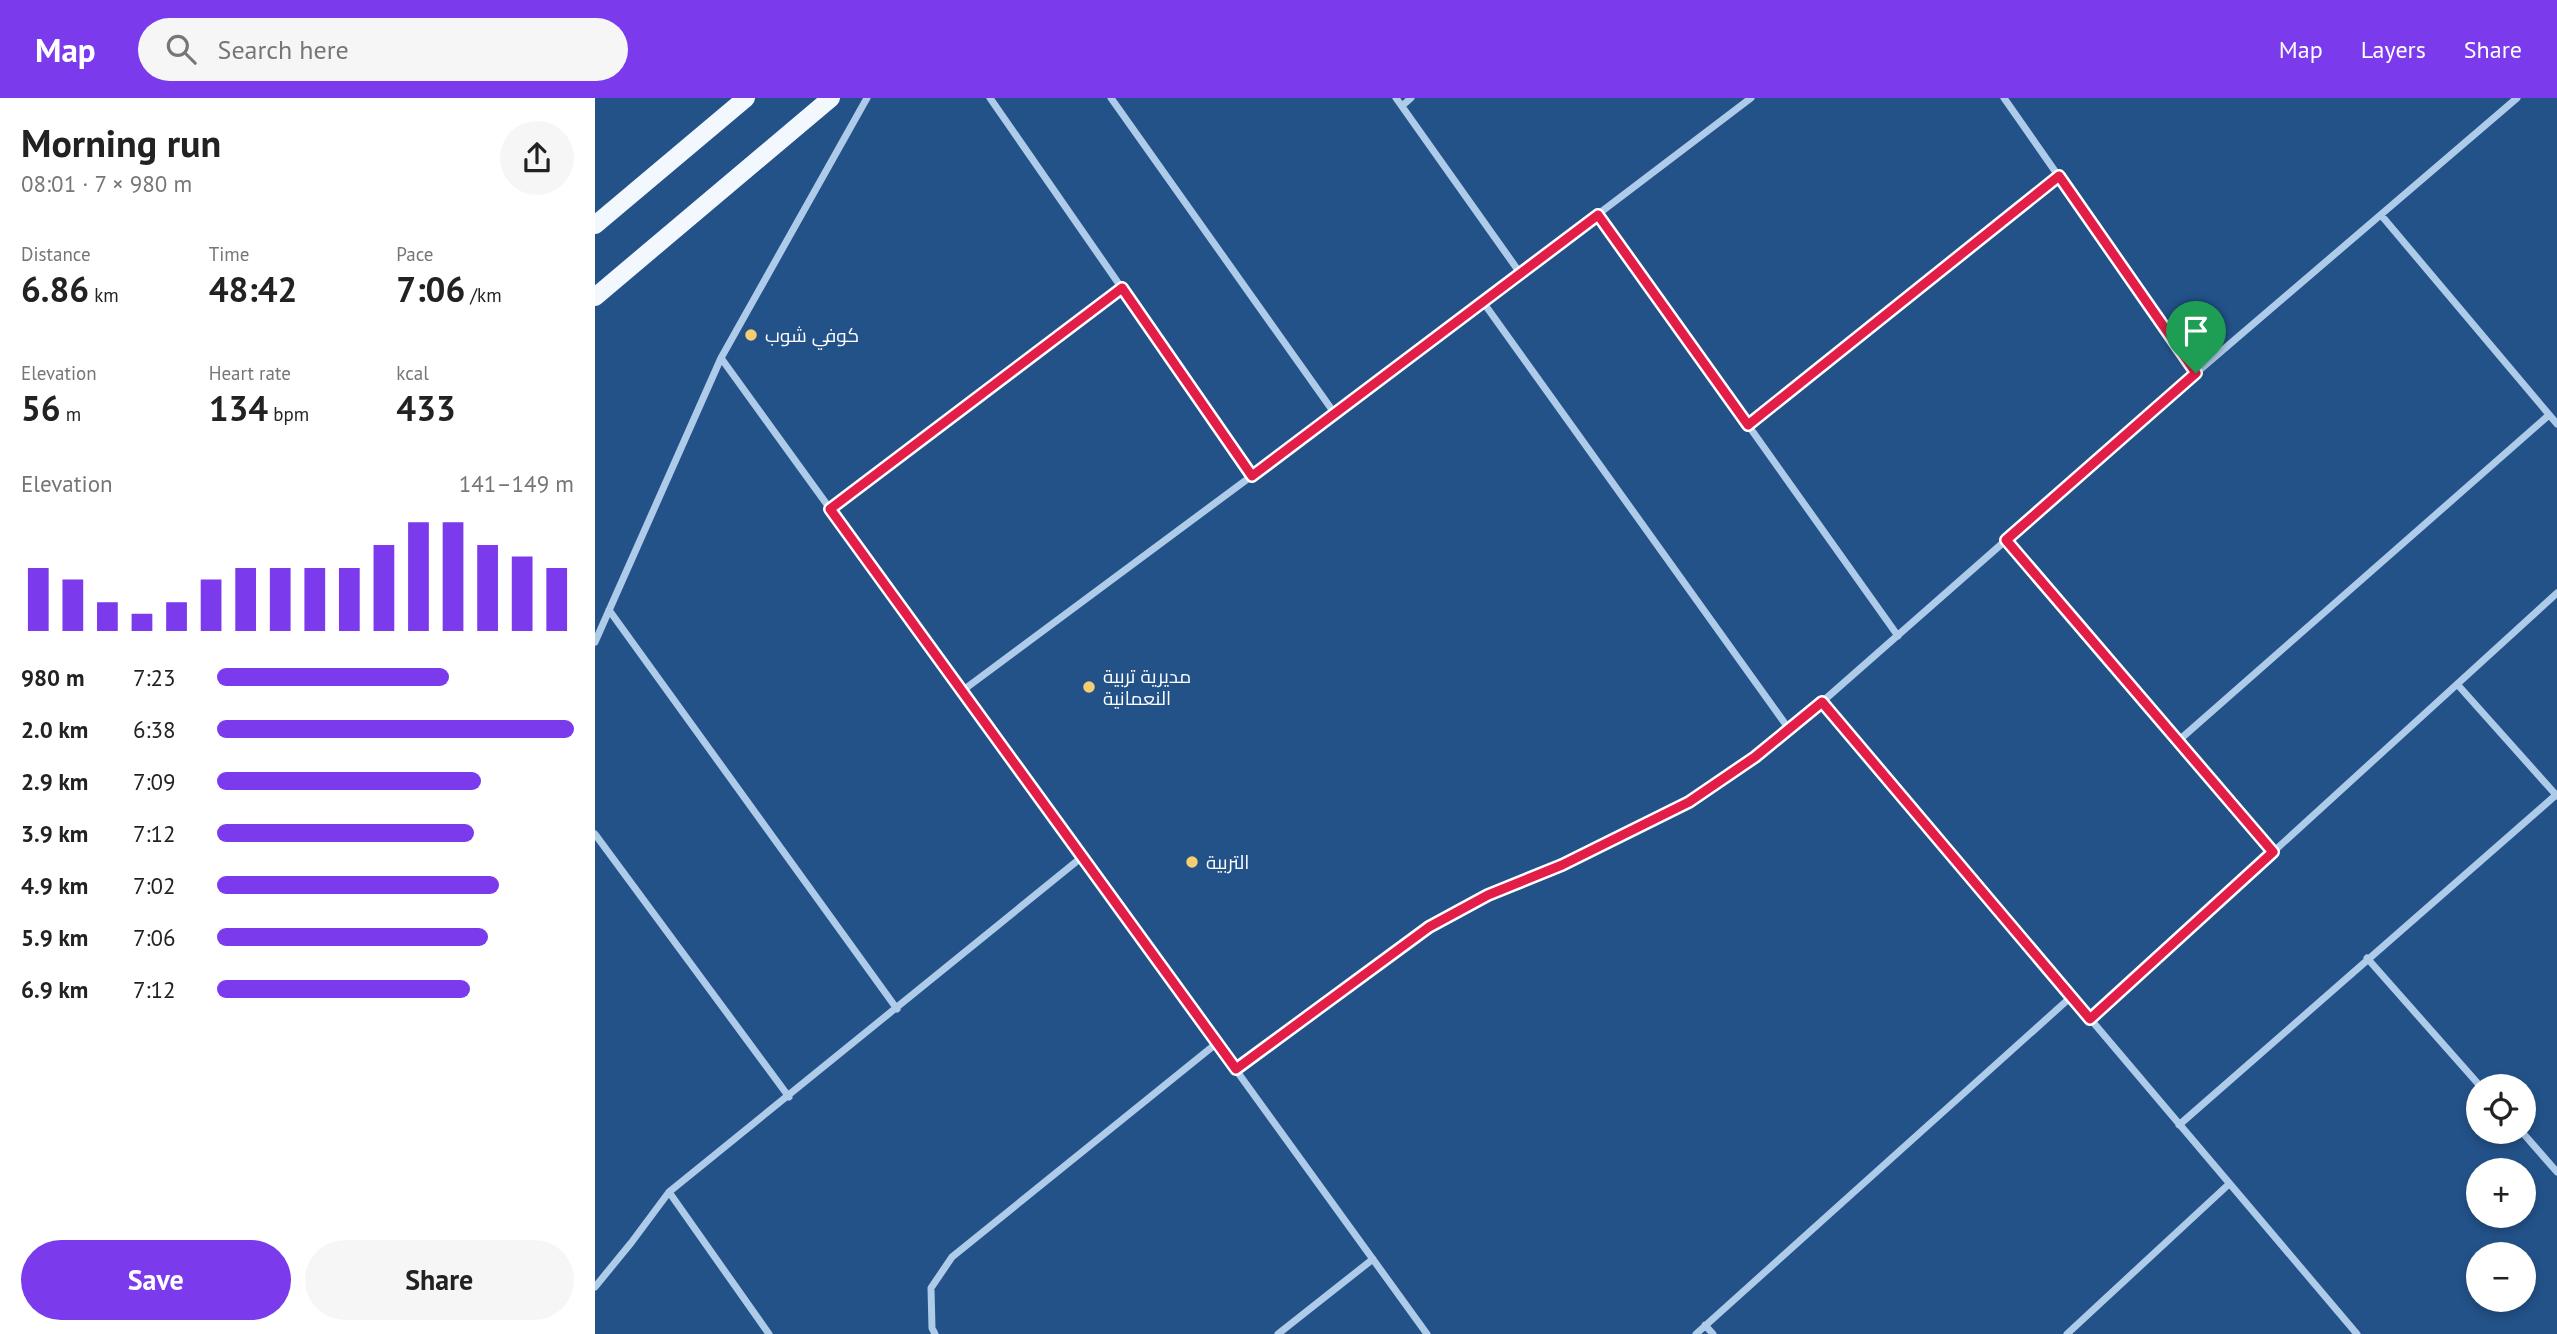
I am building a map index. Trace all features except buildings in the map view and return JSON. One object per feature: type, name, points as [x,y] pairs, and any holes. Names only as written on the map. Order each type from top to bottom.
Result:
[{"type":"main road","points":[[595,226],[746,98]]},
{"type":"main road","points":[[595,298],[831,98]]},
{"type":"street","points":[[595,642],[721,358],[867,98]]},
{"type":"street","points":[[990,98],[1252,476]]},
{"type":"street","points":[[1111,98],[1335,414]]},
{"type":"street","points":[[1396,98],[1520,274]]},
{"type":"street","points":[[1402,106],[1411,98]]},
{"type":"street","points":[[962,691],[1335,414],[1751,98]]},
{"type":"street","points":[[2004,98],[2196,373]]},
{"type":"street","points":[[1236,1069],[1429,927],[1488,895],[1562,865],[1689,802],[1755,757],[1822,702],[2196,373],[2517,98]]},
{"type":"street","points":[[1748,425],[2059,176]]},
{"type":"street","points":[[1598,215],[1898,636]]},
{"type":"street","points":[[2381,215],[2557,425]]},
{"type":"street","points":[[830,509],[1122,288]]},
{"type":"street","points":[[1483,302],[1789,729]]},
{"type":"street","points":[[721,358],[1427,1334]]},
{"type":"street","points":[[2177,742],[2549,415]]},
{"type":"street","points":[[2006,540],[2273,852]]},
{"type":"street","points":[[2090,1019],[2557,593]]},
{"type":"street","points":[[609,610],[897,1009]]},
{"type":"street","points":[[2179,1125],[2367,958],[2557,795],[2457,684]]},
{"type":"street","points":[[1822,702],[2357,1334]]},
{"type":"street","points":[[595,834],[789,1097]]},
{"type":"street","points":[[595,1287],[632,1243],[669,1192],[1082,857]]},
{"type":"street","points":[[2367,958],[2470,1074]]},
{"type":"street","points":[[1696,1334],[2072,996]]},
{"type":"street","points":[[935,1334],[932,1328],[931,1288],[952,1257],[1217,1043]]},
{"type":"street","points":[[2532,1144],[2557,1172]]},
{"type":"street","points":[[2067,1334],[2229,1184]]},
{"type":"street","points":[[669,1192],[769,1334]]},
{"type":"street","points":[[1278,1334],[1373,1259]]},
{"type":"street","points":[[1705,1325],[1713,1334]]},
{"type":"place","name":"كوفي شوب","points":[[751,335]]},
{"type":"place","name":"مديرية تربية النعمانية","points":[[1089,687]]},
{"type":"place","name":"التربية","points":[[1192,862]]},
{"type":"route","points":[[2059,176],[2196,373],[2006,540],[2273,852],[2090,1019],[1822,702],[1755,757],[1689,802],[1562,865],[1488,895],[1429,927],[1236,1069],[830,509],[1122,288],[1252,476],[1598,215],[1748,425],[2059,176]]}]
